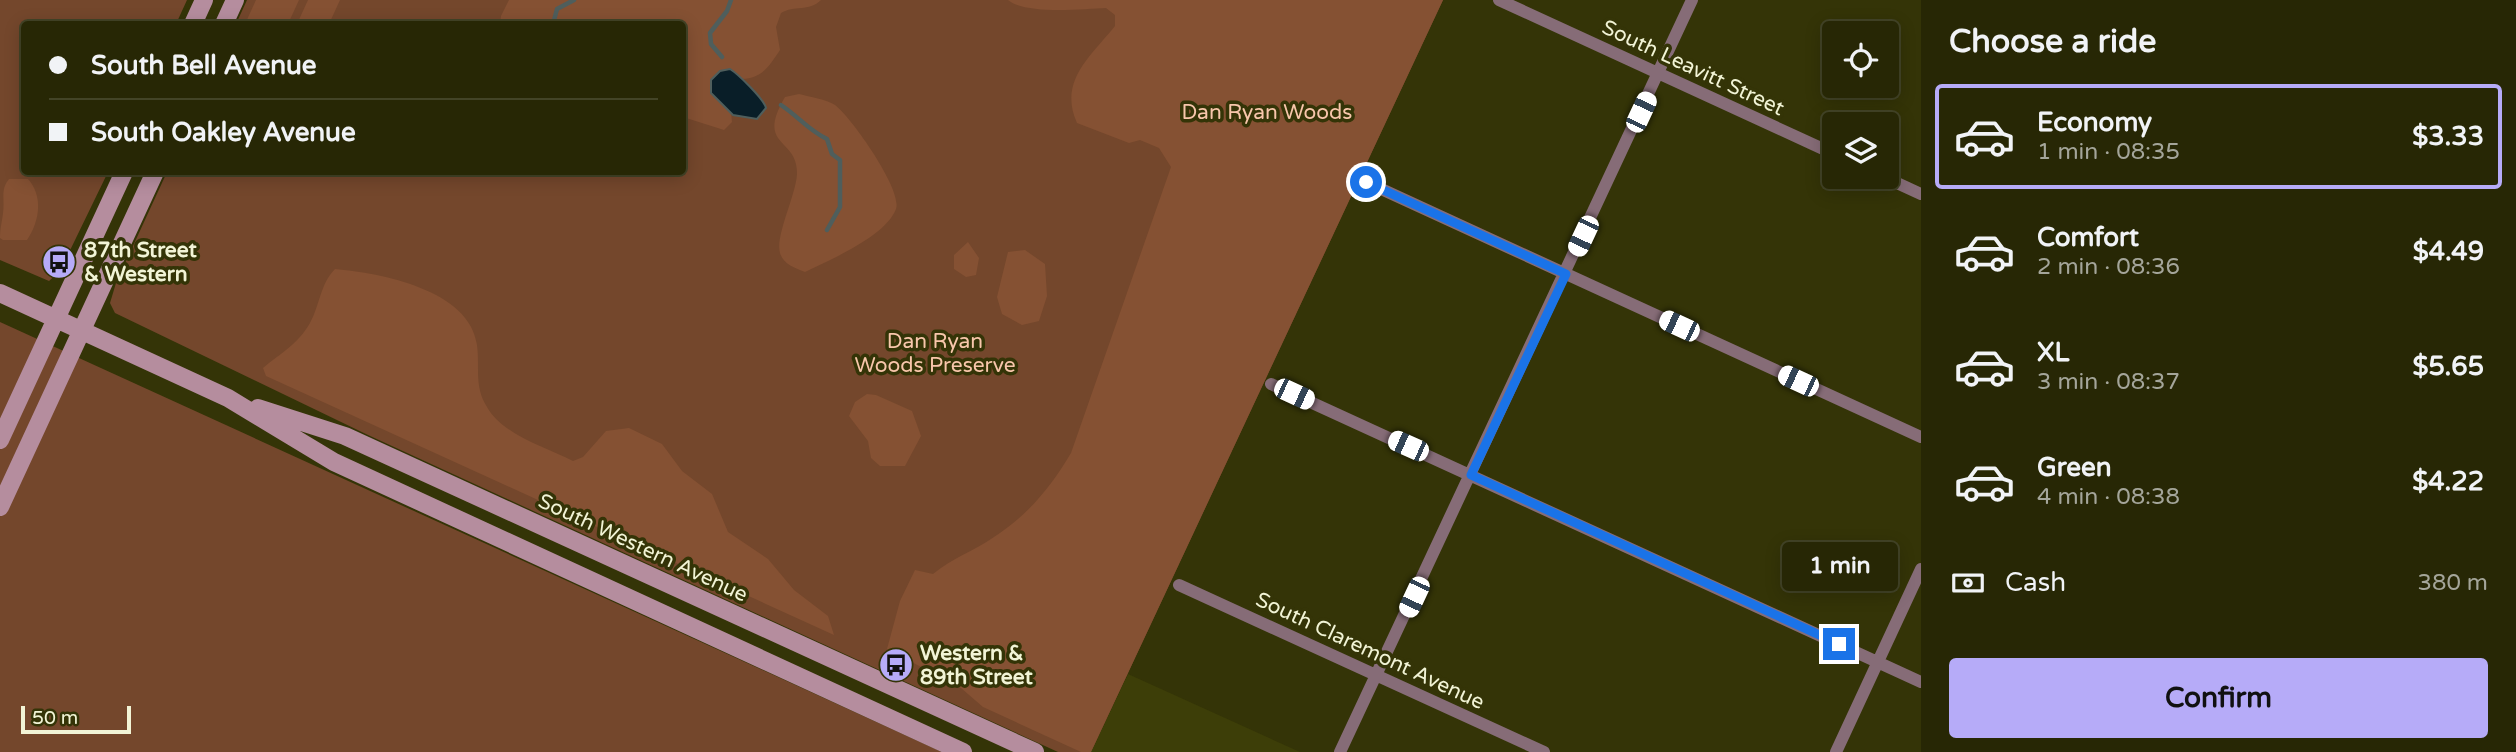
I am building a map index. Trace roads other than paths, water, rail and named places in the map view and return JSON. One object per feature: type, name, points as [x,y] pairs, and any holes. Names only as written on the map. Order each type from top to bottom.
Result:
[{"type":"main road","points":[[194,21],[204,0]]},
{"type":"main road","points":[[224,21],[235,0]]},
{"type":"main road","points":[[0,440],[123,175]]},
{"type":"main road","points":[[0,508],[155,175]]},
{"type":"main road","name":"South Western Avenue","points":[[0,293],[228,398],[345,436],[1035,752]]},
{"type":"main road","name":"South Western Avenue","points":[[228,398],[334,463],[963,752]]},
{"type":"street","name":"South Leavitt Street","points":[[1499,0],[1822,148]]},
{"type":"street","points":[[1340,752],[1692,0]]},
{"type":"street","points":[[1366,182],[1921,437]]},
{"type":"street","points":[[1899,184],[1921,194]]},
{"type":"street","points":[[1271,384],[1921,682]]},
{"type":"street","points":[[1836,752],[1921,569]]},
{"type":"street","name":"South Claremont Avenue","points":[[1179,584],[1544,752]]},
{"type":"water","points":[[730,69],[764,104],[766,108],[757,119],[733,115],[711,93],[711,80],[720,71]]},
{"type":"waterway","points":[[554,21],[557,9],[574,0]]},
{"type":"waterway","points":[[722,57],[711,44],[710,33],[727,11],[731,0]]},
{"type":"waterway","points":[[781,105],[827,139],[832,154],[840,160],[840,207],[827,230]]},
{"type":"place","name":"87th Street & Western","points":[[59,262]]},
{"type":"place","name":"Western & 89th Street","points":[[896,665]]},
{"type":"park label","name":"Dan Ryan Woods","points":[[1267,112]]},
{"type":"park label","name":"Dan Ryan Woods Preserve","points":[[935,353]]}]
